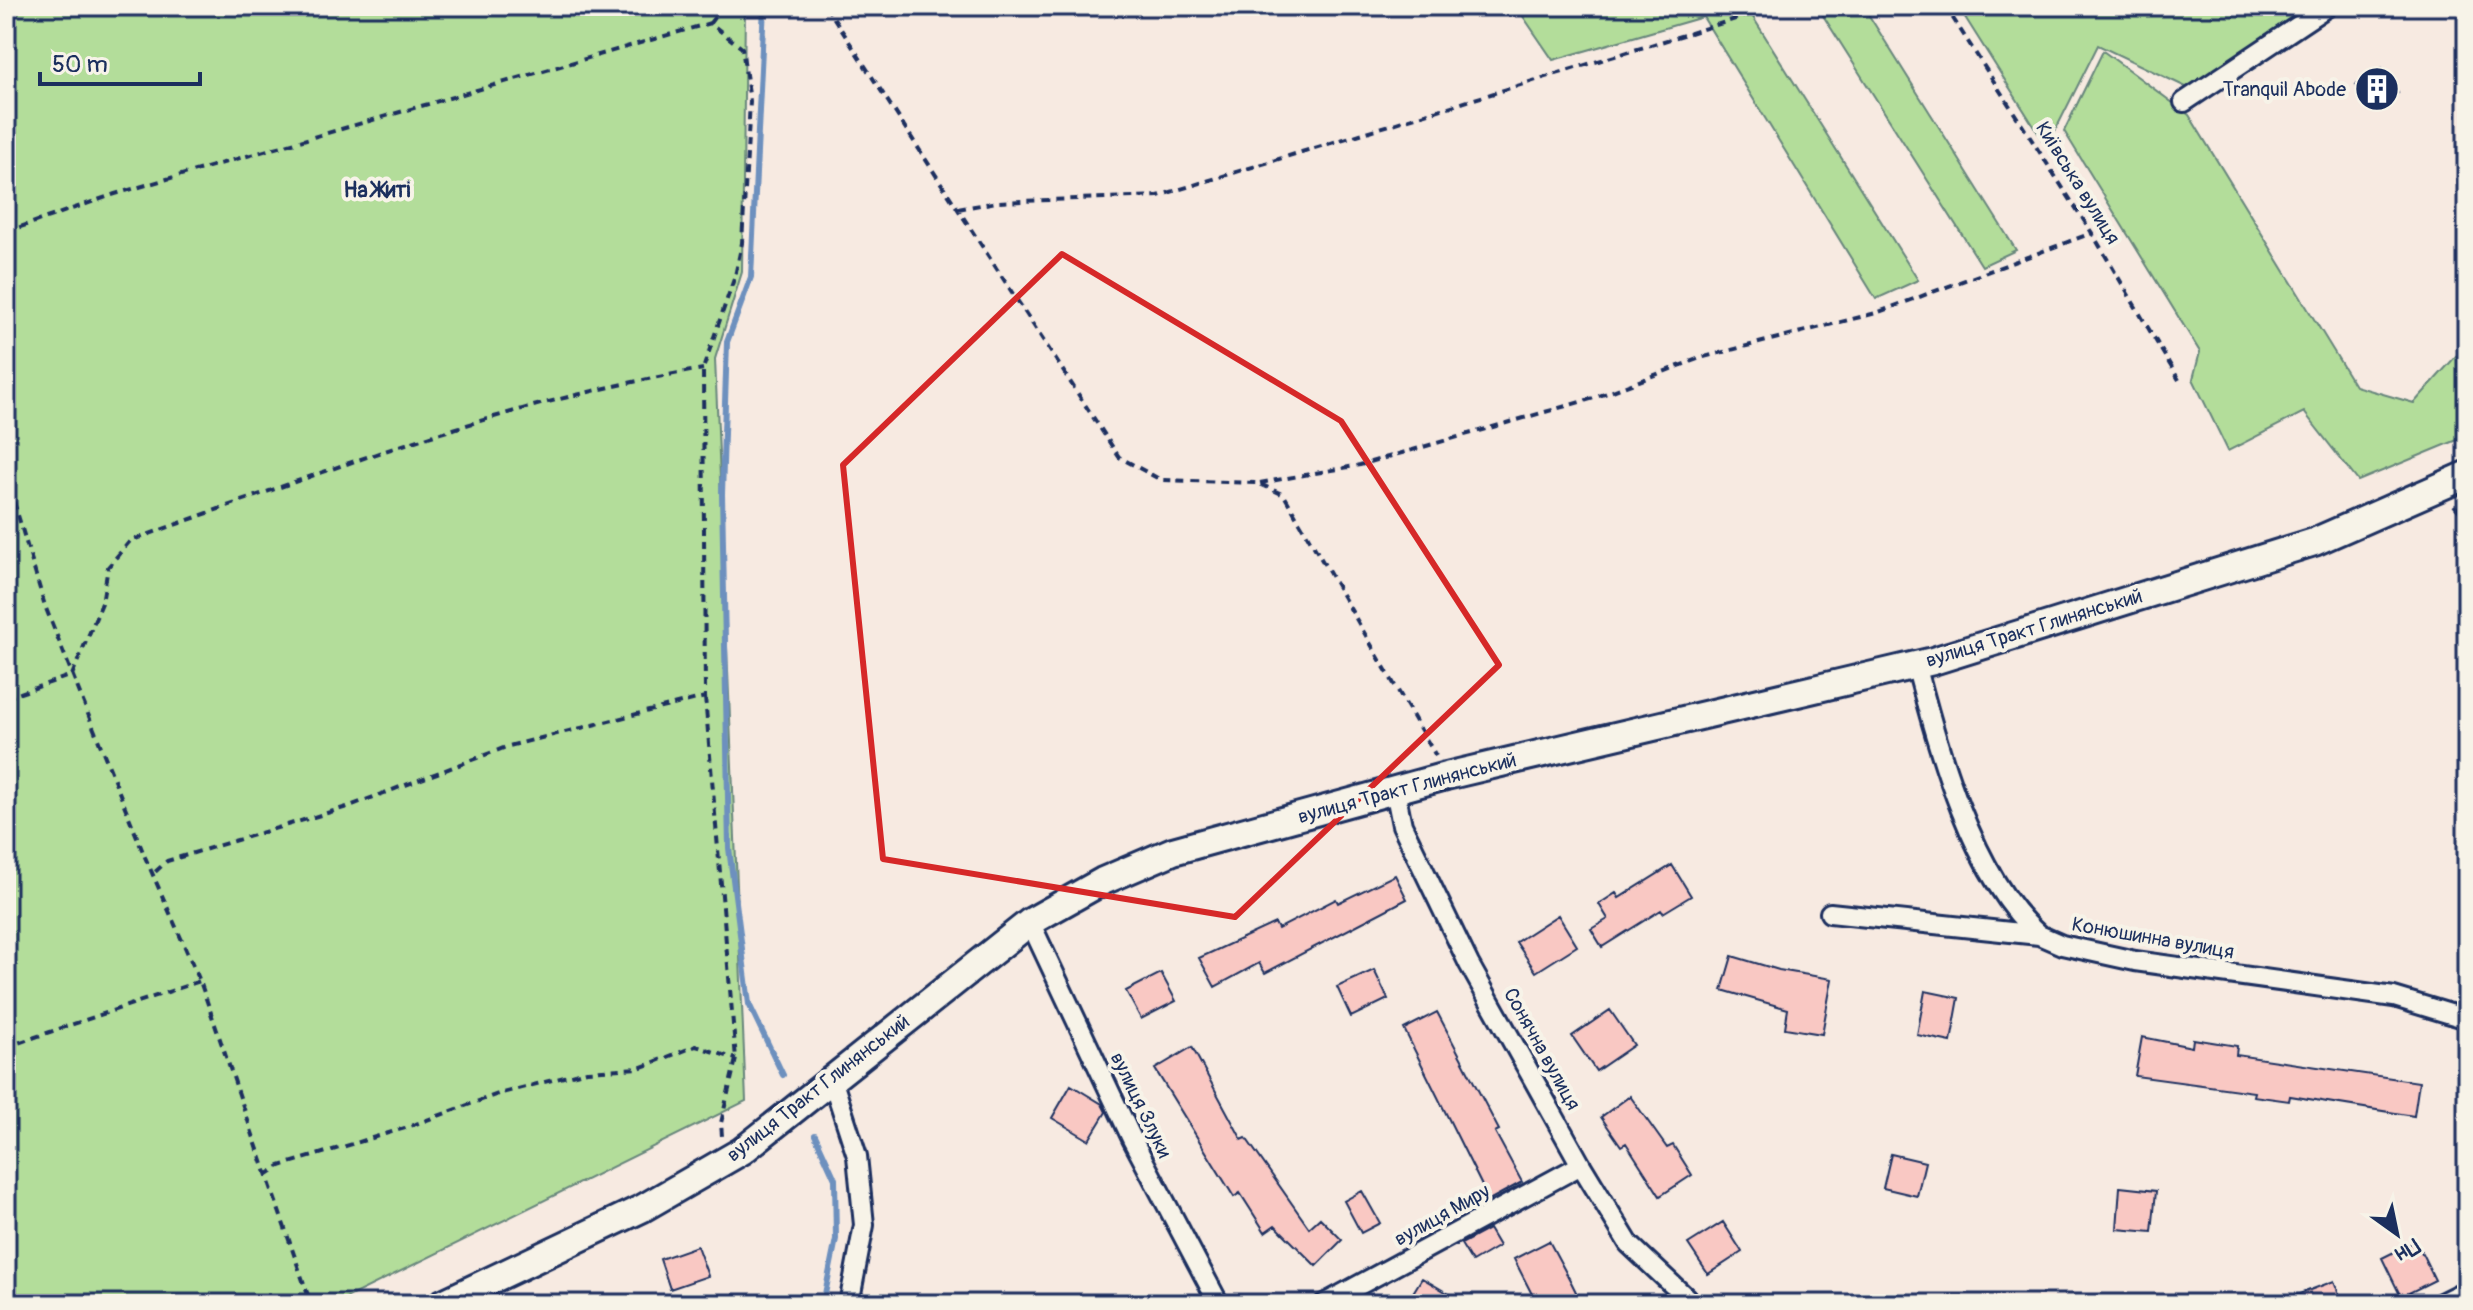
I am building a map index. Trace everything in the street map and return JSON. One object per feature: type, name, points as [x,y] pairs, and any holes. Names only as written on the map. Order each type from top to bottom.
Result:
[{"type":"main road","name":"вулиця Тракт Глинянський","points":[[441,1304],[643,1208],[725,1161],[1030,922],[1103,881],[1173,851],[1446,776],[1916,664],[2314,542],[2467,475]]},
{"type":"street","points":[[2184,102],[2328,6]]},
{"type":"street","points":[[1916,664],[1933,731],[1959,803],[1996,881],[2018,917],[2039,935]]},
{"type":"street","name":"Сонячна вулиця","points":[[1395,790],[1402,825],[1469,964],[1581,1165],[1629,1244],[1693,1304]]},
{"type":"street","name":"Конюшинна вулиця","points":[[1830,913],[2039,935],[2062,945],[2135,961],[2394,997],[2467,1019]]},
{"type":"street","name":"вулиця Злуки","points":[[1030,922],[1132,1139],[1219,1304]]},
{"type":"street","points":[[832,1079],[857,1156],[864,1225],[849,1304]]},
{"type":"street","name":"вулиця Миру","points":[[1324,1304],[1581,1165]]},
{"type":"street","points":[[2439,1304],[2467,1290]]},
{"type":"path","points":[[6,232],[130,190],[710,23],[723,6]]},
{"type":"path","points":[[826,6],[1119,457],[1161,480],[1258,483],[1360,465],[1594,398],[1700,358],[1876,313],[2092,233]]},
{"type":"path","points":[[958,209],[997,202],[1158,196],[1778,6]]},
{"type":"path","name":"Київська вулиця","points":[[1945,6],[2092,233],[2179,380]]},
{"type":"path","points":[[710,23],[742,48],[750,101],[742,243],[735,276],[703,369],[705,697],[736,1059],[721,1123],[725,1161]]},
{"type":"path","points":[[6,698],[72,675],[102,603],[108,567],[130,541],[423,437],[611,384],[703,369]]},
{"type":"path","points":[[6,475],[45,606],[153,874],[200,981],[311,1304]]},
{"type":"path","points":[[1258,483],[1284,495],[1446,776]]},
{"type":"path","points":[[153,874],[167,861],[362,802],[509,746],[705,697]]},
{"type":"path","points":[[6,1047],[200,981]]},
{"type":"path","points":[[266,1175],[280,1166],[405,1128],[498,1094],[587,1071],[639,1068],[696,1046],[736,1059]]},
{"type":"highlighted area","points":[[1062,254],[1341,421],[1499,665],[1235,917],[883,859],[843,465]]},
{"type":"green space","points":[[6,6],[745,6],[742,272],[715,359],[746,1101],[334,1304],[6,1304]]},
{"type":"green space","points":[[1516,6],[1746,6],[1918,280],[1876,299],[1703,17],[1553,60]]},
{"type":"green space","points":[[1817,6],[1863,6],[2016,250],[1982,266]]},
{"type":"green space","points":[[1958,6],[2308,6],[2188,88],[2098,45],[2047,147]]},
{"type":"green space","points":[[2103,51],[2189,115],[2355,386],[2414,403],[2456,356],[2467,367],[2467,436],[2358,481],[2304,412],[2228,451],[2193,379],[2200,352],[2064,131]]},
{"type":"building","name":"Tranquil Abode","points":[[2381,68],[2398,93],[2373,110],[2356,85]]},
{"type":"building","points":[[1672,865],[1691,896],[1663,913],[1661,910],[1602,947],[1591,929],[1608,919],[1599,904],[1616,893],[1619,898]]},
{"type":"building","points":[[1395,875],[1407,899],[1265,973],[1259,963],[1215,987],[1199,958],[1275,923],[1278,929],[1336,899],[1338,903]]},
{"type":"building","points":[[1558,915],[1577,946],[1536,972],[1516,942]]},
{"type":"building","points":[[1732,956],[1779,970],[1832,979],[1822,1034],[1785,1028],[1788,1009],[1722,990]]},
{"type":"building","points":[[1374,970],[1388,999],[1351,1017],[1337,987]]},
{"type":"building","points":[[1161,973],[1176,1001],[1141,1019],[1126,991]]},
{"type":"building","points":[[1925,991],[1959,998],[1951,1042],[1917,1035]]},
{"type":"building","points":[[1610,1010],[1634,1045],[1596,1071],[1572,1036]]},
{"type":"building","points":[[1437,1012],[1499,1130],[1495,1132],[1522,1182],[1489,1200],[1404,1029]]},
{"type":"building","points":[[2142,1037],[2192,1047],[2193,1039],[2237,1046],[2236,1055],[2419,1082],[2414,1116],[2290,1096],[2289,1101],[2253,1096],[2254,1092],[2135,1076]]},
{"type":"building","points":[[1192,1047],[1242,1140],[1246,1138],[1309,1228],[1320,1218],[1342,1240],[1316,1266],[1275,1225],[1265,1232],[1240,1193],[1234,1197],[1155,1069]]},
{"type":"building","points":[[1071,1085],[1102,1104],[1106,1112],[1089,1140],[1052,1118]]},
{"type":"building","points":[[1630,1096],[1667,1148],[1673,1145],[1692,1175],[1660,1196],[1626,1143],[1621,1146],[1601,1117]]},
{"type":"building","points":[[1891,1154],[1925,1162],[1917,1196],[1883,1188]]},
{"type":"building","points":[[2120,1187],[2156,1191],[2152,1232],[2117,1229]]},
{"type":"building","points":[[1362,1191],[1380,1223],[1361,1233],[1344,1201]]},
{"type":"building","points":[[1723,1222],[1742,1252],[1708,1274],[1688,1244]]},
{"type":"building","points":[[1489,1229],[1499,1246],[1472,1262],[1461,1244]]},
{"type":"building","points":[[1549,1241],[1582,1304],[1537,1304],[1514,1259]]},
{"type":"building","points":[[2416,1241],[2435,1280],[2401,1297],[2382,1258]]},
{"type":"building","points":[[697,1246],[708,1276],[670,1289],[660,1259]]},
{"type":"building","points":[[1422,1278],[1466,1304],[1406,1304]]},
{"type":"building","points":[[2334,1281],[2343,1304],[2278,1304],[2278,1302]]},
{"type":"waterway","points":[[764,6],[751,277],[727,342],[722,494],[729,848],[749,1004],[783,1075]]},
{"type":"waterway","points":[[815,1135],[835,1179],[836,1239],[823,1304]]},
{"type":"place","name":"Tranquil Abode","points":[[2377,89]]},
{"type":"district","name":"На Житі","points":[[377,190]]}]
